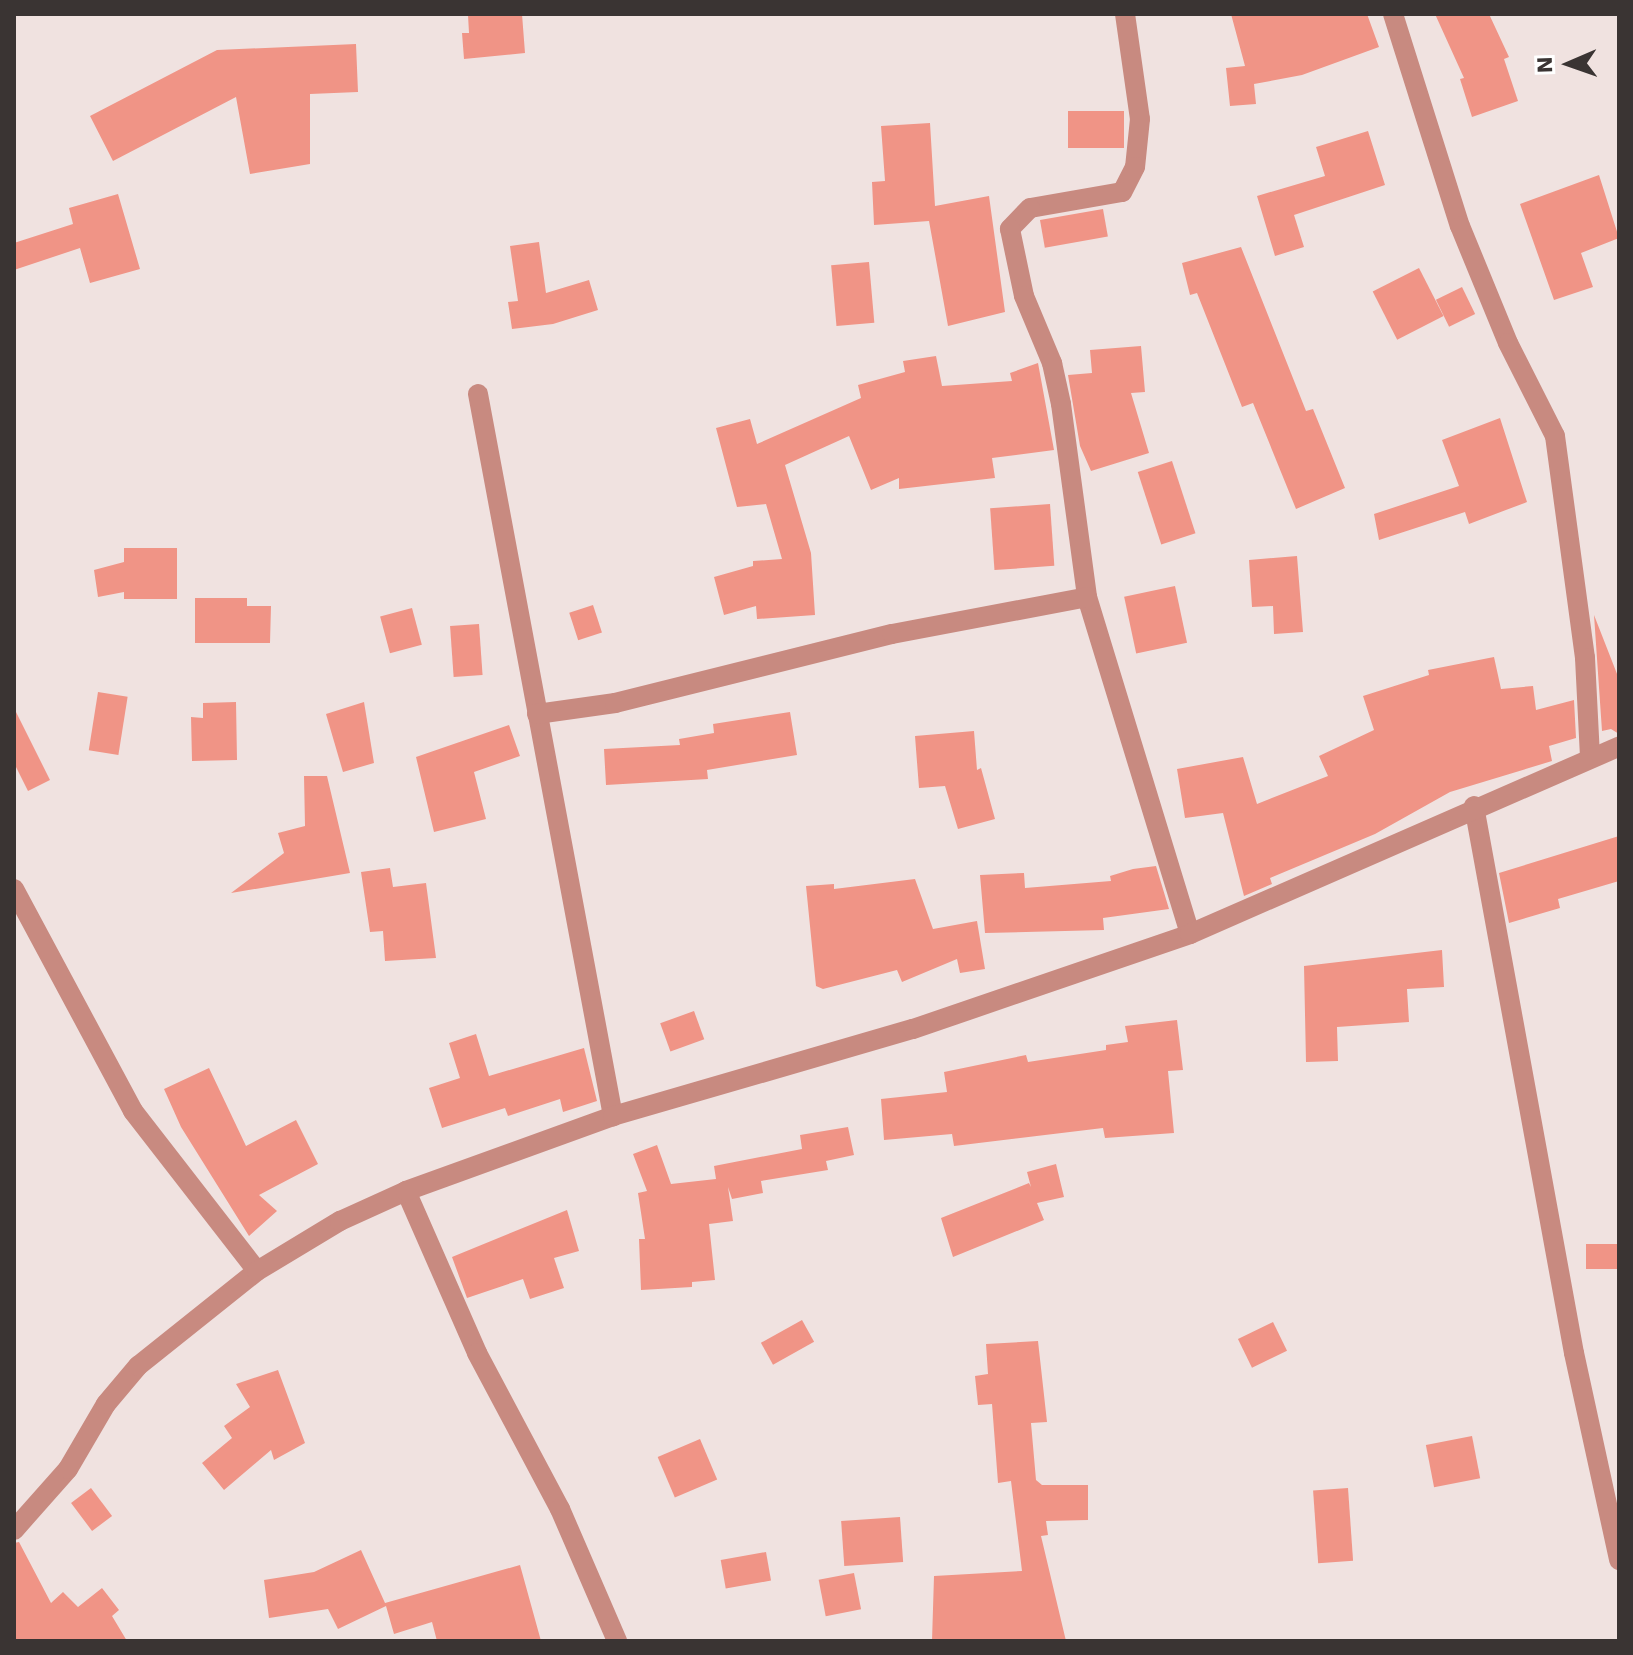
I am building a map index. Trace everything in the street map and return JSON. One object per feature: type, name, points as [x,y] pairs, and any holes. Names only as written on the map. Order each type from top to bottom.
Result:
[{"type":"street","points":[[1125,14],[1140,119],[1135,167],[1122,192],[1030,208],[1010,229],[1024,296],[1052,363],[1061,404],[1087,597],[1190,934]]},
{"type":"street","points":[[1393,14],[1460,226],[1508,343],[1555,436],[1585,658],[1590,756]]},
{"type":"street","points":[[478,394],[613,1116]]},
{"type":"street","points":[[537,714],[615,703],[892,634],[1087,597]]},
{"type":"street","points":[[14,1530],[68,1469],[106,1404],[138,1366],[257,1271],[340,1221],[406,1191],[613,1116],[913,1029],[1190,934],[1474,806],[1590,756],[1619,747]]},
{"type":"street","points":[[1474,806],[1574,1353],[1619,1560]]},
{"type":"street","points":[[14,889],[133,1111],[257,1271]]},
{"type":"street","points":[[406,1191],[477,1353],[560,1509],[617,1641]]},
{"type":"building","points":[[522,14],[525,53],[464,59],[462,33],[469,33],[468,15]]},
{"type":"building","points":[[1231,14],[1367,14],[1379,47],[1302,75],[1254,84],[1256,104],[1230,106],[1226,68],[1245,66]]},
{"type":"building","points":[[1435,14],[1489,14],[1509,57],[1504,59],[1518,101],[1472,117],[1460,79],[1464,78]]},
{"type":"building","points":[[356,44],[358,92],[310,94],[310,164],[250,174],[236,97],[113,161],[90,116],[217,50]]},
{"type":"building","points":[[1068,111],[1124,111],[1124,148],[1068,148]]},
{"type":"building","points":[[930,123],[935,206],[989,196],[1005,312],[948,326],[929,221],[874,225],[872,182],[885,181],[881,126]]},
{"type":"building","points":[[1368,131],[1385,185],[1294,215],[1304,247],[1275,256],[1257,196],[1325,176],[1316,147]]},
{"type":"building","points":[[1599,175],[1619,238],[1581,253],[1593,287],[1554,300],[1520,204]]},
{"type":"building","points":[[118,194],[140,269],[90,283],[80,248],[14,270],[14,243],[73,224],[69,208]]},
{"type":"building","points":[[1103,209],[1108,237],[1045,248],[1040,220]]},
{"type":"building","points":[[539,242],[546,293],[589,280],[598,310],[553,324],[512,329],[508,302],[518,301],[510,246]]},
{"type":"building","points":[[1241,247],[1306,411],[1313,409],[1345,488],[1296,509],[1253,403],[1242,407],[1197,293],[1190,295],[1182,263]]},
{"type":"building","points":[[869,262],[874,323],[836,326],[831,265]]},
{"type":"building","points":[[1419,268],[1444,316],[1397,340],[1373,292]]},
{"type":"building","points":[[1462,287],[1475,314],[1449,327],[1436,300]]},
{"type":"building","points":[[1141,346],[1145,392],[1131,393],[1149,453],[1091,471],[1080,446],[1068,375],[1092,373],[1090,350]]},
{"type":"building","points":[[936,356],[942,386],[1012,381],[1010,373],[1038,363],[1054,450],[992,458],[995,478],[899,489],[899,478],[871,490],[849,436],[785,465],[811,553],[815,615],[757,619],[756,606],[724,615],[714,577],[753,566],[753,561],[782,559],[766,504],[737,507],[716,428],[750,419],[757,444],[861,398],[858,385],[905,372],[903,361]]},
{"type":"building","points":[[1500,418],[1527,502],[1469,524],[1465,512],[1379,540],[1374,514],[1459,486],[1442,440]]},
{"type":"building","points":[[1172,461],[1195,533],[1161,544],[1138,472]]},
{"type":"building","points":[[1050,504],[1054,566],[994,570],[990,508]]},
{"type":"building","points":[[124,548],[177,548],[177,599],[124,599],[124,592],[98,597],[94,570],[124,562]]},
{"type":"building","points":[[1297,556],[1303,632],[1274,634],[1273,606],[1252,607],[1249,560]]},
{"type":"building","points":[[1175,586],[1187,643],[1136,654],[1124,597]]},
{"type":"building","points":[[195,598],[247,598],[247,606],[271,606],[270,643],[195,643]]},
{"type":"building","points":[[593,605],[602,633],[578,640],[569,613]]},
{"type":"building","points":[[412,608],[422,645],[390,653],[380,617]]},
{"type":"building","points":[[1594,615],[1619,679],[1619,734],[1611,729],[1602,731]]},
{"type":"building","points":[[479,624],[483,675],[454,677],[450,626]]},
{"type":"building","points":[[1494,657],[1501,689],[1533,686],[1536,710],[1574,700],[1576,738],[1549,746],[1552,761],[1450,792],[1375,834],[1270,878],[1272,884],[1244,896],[1223,813],[1185,818],[1177,769],[1243,757],[1257,804],[1328,776],[1319,756],[1374,730],[1363,696],[1429,675],[1428,670]]},
{"type":"building","points":[[98,692],[128,697],[118,755],[89,750]]},
{"type":"building","points":[[236,702],[237,760],[192,761],[191,717],[203,718],[203,703]]},
{"type":"building","points":[[364,702],[374,763],[343,772],[326,714]]},
{"type":"building","points":[[14,708],[50,780],[28,791],[14,763]]},
{"type":"building","points":[[790,712],[797,755],[707,770],[708,779],[606,785],[604,749],[680,745],[679,739],[714,733],[713,724]]},
{"type":"building","points":[[509,725],[520,756],[474,772],[486,819],[434,832],[416,757]]},
{"type":"building","points":[[974,731],[977,770],[981,768],[995,819],[958,829],[945,786],[919,788],[915,736]]},
{"type":"building","points":[[304,776],[327,776],[350,873],[231,893],[284,853],[278,833],[305,826]]},
{"type":"building","points":[[1619,836],[1619,881],[1558,899],[1560,908],[1509,923],[1499,873]]},
{"type":"building","points":[[1156,866],[1169,909],[1103,918],[1104,930],[985,933],[980,875],[1024,873],[1025,888],[1111,881],[1110,876]]},
{"type":"building","points":[[390,868],[393,887],[426,883],[436,958],[385,961],[383,931],[370,932],[361,872]]},
{"type":"building","points":[[915,879],[933,929],[977,921],[985,969],[960,973],[957,959],[902,982],[897,970],[823,989],[816,986],[806,886],[834,884],[834,889]]},
{"type":"building","points":[[1442,950],[1444,987],[1407,989],[1409,1022],[1337,1027],[1338,1061],[1306,1062],[1304,966]]},
{"type":"building","points":[[694,1011],[704,1039],[670,1052],[660,1023]]},
{"type":"building","points":[[1177,1020],[1183,1070],[1168,1071],[1174,1133],[1105,1138],[1103,1128],[954,1146],[952,1134],[884,1140],[881,1099],[947,1092],[944,1072],[1026,1055],[1028,1062],[1106,1050],[1106,1045],[1128,1042],[1125,1026]]},
{"type":"building","points":[[476,1034],[489,1076],[584,1048],[597,1101],[563,1112],[560,1099],[508,1116],[505,1108],[442,1128],[429,1088],[460,1078],[449,1043]]},
{"type":"building","points":[[209,1068],[246,1146],[296,1120],[318,1164],[259,1195],[277,1211],[249,1236],[181,1127],[164,1089]]},
{"type":"building","points":[[848,1127],[854,1155],[826,1161],[828,1170],[761,1181],[763,1193],[732,1199],[728,1187],[733,1221],[709,1224],[715,1280],[692,1282],[692,1287],[641,1290],[639,1239],[645,1239],[638,1193],[647,1191],[633,1154],[657,1145],[671,1184],[716,1179],[714,1166],[802,1149],[800,1135]]},
{"type":"building","points":[[1056,1164],[1064,1197],[1037,1203],[1044,1220],[953,1257],[941,1218],[1029,1183],[1031,1187],[1027,1172]]},
{"type":"building","points":[[567,1210],[579,1251],[554,1258],[564,1288],[530,1299],[523,1279],[467,1298],[452,1257]]},
{"type":"building","points":[[1586,1244],[1619,1244],[1619,1269],[1586,1269]]},
{"type":"building","points":[[802,1320],[814,1342],[773,1365],[761,1343]]},
{"type":"building","points":[[1273,1322],[1287,1351],[1252,1368],[1238,1339]]},
{"type":"building","points":[[1038,1341],[1047,1422],[1031,1423],[1036,1480],[1042,1485],[1088,1485],[1088,1520],[1046,1521],[1048,1535],[1041,1536],[1066,1641],[932,1641],[934,1576],[1022,1571],[1011,1481],[998,1483],[992,1404],[978,1405],[975,1376],[988,1374],[986,1344]]},
{"type":"building","points":[[278,1370],[305,1443],[274,1460],[271,1450],[224,1490],[202,1463],[232,1438],[224,1426],[250,1407],[236,1384]]},
{"type":"building","points":[[1472,1436],[1480,1478],[1434,1487],[1426,1445]]},
{"type":"building","points":[[700,1439],[717,1480],[675,1497],[658,1457]]},
{"type":"building","points":[[91,1488],[112,1516],[92,1531],[71,1503]]},
{"type":"building","points":[[1348,1488],[1353,1561],[1318,1563],[1313,1490]]},
{"type":"building","points":[[900,1517],[903,1562],[844,1566],[841,1521]]},
{"type":"building","points":[[19,1542],[51,1603],[63,1592],[78,1607],[102,1588],[119,1610],[112,1616],[127,1641],[14,1641],[14,1543]]},
{"type":"building","points":[[361,1550],[385,1603],[520,1565],[541,1641],[437,1641],[432,1622],[394,1634],[386,1606],[338,1629],[328,1609],[269,1618],[264,1580],[314,1572]]},
{"type":"building","points":[[766,1552],[771,1581],[726,1589],[721,1560]]},
{"type":"building","points":[[854,1573],[861,1609],[826,1616],[819,1580]]}]
